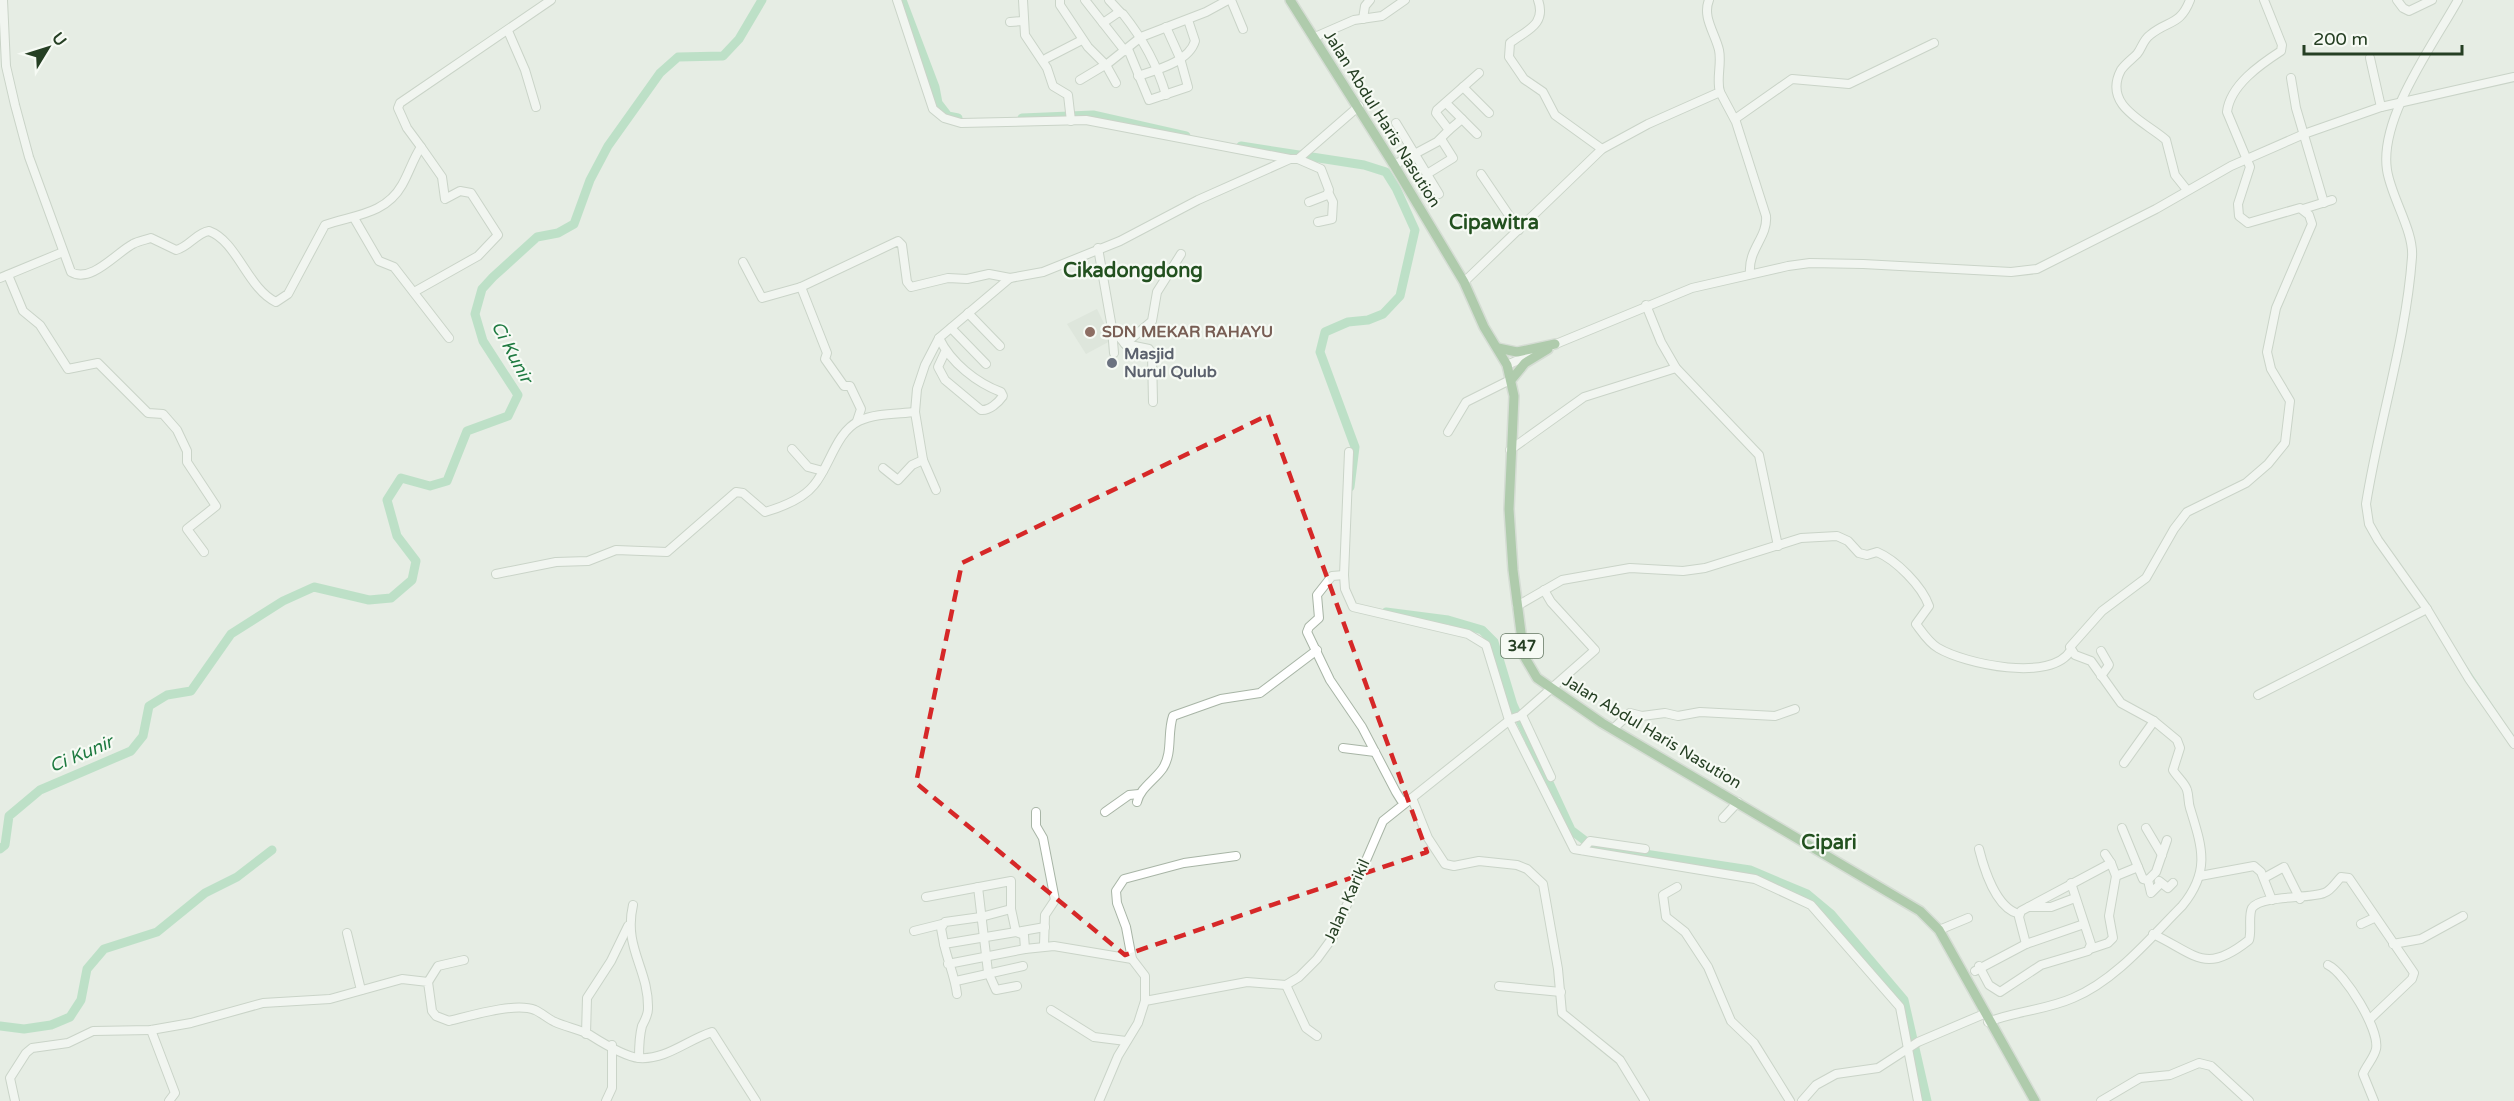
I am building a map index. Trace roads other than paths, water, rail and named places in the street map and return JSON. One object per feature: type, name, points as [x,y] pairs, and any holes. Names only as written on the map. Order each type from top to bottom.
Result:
[{"type":"main road","name":"Jalan Abdul Haris Nasution","points":[[1290,0],[1359,106],[1464,282],[1484,327],[1507,365],[1514,396],[1509,509],[1517,606],[1524,656],[1537,678],[1613,729],[1907,902],[1939,930],[1986,1018],[2035,1101]]},
{"type":"main road","points":[[1498,348],[1517,352],[1555,344]]},
{"type":"main road","points":[[1512,379],[1525,363],[1555,344]]},
{"type":"street","points":[[3,0],[6,66],[29,157],[68,268],[79,274],[101,267],[134,243],[151,238],[176,250],[186,246],[200,234],[209,231],[230,249],[262,292],[276,302],[288,294],[325,225],[374,211],[392,199],[401,187],[421,147]]},
{"type":"street","points":[[414,292],[475,259],[498,236],[471,193],[458,191],[445,199],[442,177],[407,128],[399,106],[440,74],[508,31],[551,0]]},
{"type":"street","points":[[897,0],[929,97],[938,115],[961,123],[1071,117],[1298,157],[1321,169],[1333,202],[1332,219],[1318,222]]},
{"type":"street","points":[[1023,0],[1026,37],[1047,68],[1052,85],[1068,95],[1071,117]]},
{"type":"street","points":[[1060,0],[1060,5],[1082,40],[1105,65],[1116,83]]},
{"type":"street","points":[[1084,0],[1126,50],[1149,100],[1189,85],[1166,27]]},
{"type":"street","points":[[1109,0],[1141,37],[1158,69],[1166,95]]},
{"type":"street","points":[[1207,0],[1212,9]]},
{"type":"street","points":[[1080,80],[1105,65],[1141,37],[1188,20],[1229,0],[1243,29]]},
{"type":"street","points":[[1363,19],[1365,6],[1370,0]]},
{"type":"street","points":[[1315,37],[1363,19],[1382,16],[1405,0]]},
{"type":"street","points":[[1538,0],[1541,11],[1539,18],[1531,31],[1510,43],[1509,57],[1524,78],[1543,92],[1555,115],[1602,149]]},
{"type":"street","points":[[1708,0],[1705,8],[1707,18],[1722,64],[1720,93],[1735,119],[1750,160],[1766,221],[1765,229],[1749,259],[1750,273]]},
{"type":"street","points":[[2187,190],[2175,175],[2166,140],[2125,109],[2118,95],[2117,84],[2121,70],[2139,51],[2148,36],[2182,17],[2190,0]]},
{"type":"street","points":[[2264,0],[2282,45],[2281,51],[2247,76],[2227,112],[2248,158],[2250,172],[2237,212],[2242,220],[2248,223],[2328,201],[2294,102],[2291,78]]},
{"type":"street","points":[[2397,0],[2403,8],[2409,11],[2432,0]]},
{"type":"street","points":[[2458,0],[2401,103],[2386,142],[2387,170],[2411,242],[2412,255],[2404,314],[2366,504],[2369,524],[2427,609],[2469,679],[2514,744]]},
{"type":"street","points":[[1103,23],[1120,12]]},
{"type":"street","points":[[1138,76],[1180,58],[1195,44],[1188,20]]},
{"type":"street","points":[[1010,22],[1023,21]]},
{"type":"street","points":[[508,31],[525,70],[536,107]]},
{"type":"street","points":[[1047,58],[1082,40]]},
{"type":"street","points":[[1735,119],[1792,79],[1849,84],[1934,43]]},
{"type":"street","points":[[2370,58],[2381,107]]},
{"type":"street","points":[[1449,130],[1436,113],[1479,73]]},
{"type":"street","points":[[1507,365],[1646,305],[1692,288],[1750,273],[1810,263],[2025,271],[2050,264],[2248,158],[2304,134],[2381,107],[2514,77]]},
{"type":"street","points":[[1463,87],[1489,113]]},
{"type":"street","points":[[1464,282],[1602,149],[1648,124],[1720,93]]},
{"type":"street","points":[[1446,103],[1477,134]]},
{"type":"street","points":[[743,262],[761,298],[801,287],[898,241],[902,245],[907,282],[910,287],[948,278],[967,279],[989,274],[1010,278],[1043,272],[1120,241],[1198,200],[1298,157],[1359,106]]},
{"type":"street","points":[[1394,165],[1441,139],[1462,119]]},
{"type":"street","points":[[1396,123],[1438,194]]},
{"type":"street","points":[[1427,174],[1453,158],[1441,139]]},
{"type":"street","points":[[1481,174],[1519,230]]},
{"type":"street","points":[[1309,202],[1329,194]]},
{"type":"street","points":[[1517,606],[1562,580],[1630,568],[1683,571],[1705,568],[1801,538],[1836,536],[1848,542],[1859,553],[1880,553],[1897,566],[1927,601],[1929,606],[1916,624],[1939,649],[1980,662],[2033,669],[2063,661],[2071,650],[2074,640],[2102,611],[2146,578],[2174,529],[2187,512],[2246,483],[2275,457],[2284,443],[2290,401],[2271,369],[2267,351],[2276,308],[2312,230],[2311,220],[2303,209]]},
{"type":"street","points":[[354,218],[379,261],[392,264],[449,338]]},
{"type":"street","points":[[1098,248],[1114,353]]},
{"type":"street","points":[[63,252],[4,276],[22,311],[40,325],[68,369],[98,363],[147,412],[163,414],[176,428],[187,451],[188,463],[216,506],[187,529],[204,552]]},
{"type":"street","points":[[1125,344],[1152,321],[1157,292],[1181,254]]},
{"type":"street","points":[[936,490],[923,460],[915,412],[917,389],[925,364],[939,338],[1010,278]]},
{"type":"street","points":[[496,574],[556,562],[588,561],[616,550],[667,552],[736,492],[743,493],[761,511],[768,511],[792,502],[811,489],[843,436],[857,421],[861,409],[850,386],[844,386],[825,358],[827,353],[801,287]]},
{"type":"street","points":[[1646,305],[1661,342],[1676,368],[1759,455],[1778,546]]},
{"type":"street","points":[[968,313],[1000,346]]},
{"type":"street","points":[[951,328],[986,364]]},
{"type":"street","points":[[1112,328],[1125,344],[1151,351],[1153,402]]},
{"type":"street","points":[[939,338],[945,351],[984,386],[1001,392],[1003,396],[1000,400],[988,410],[981,410],[945,380],[938,367],[945,351]]},
{"type":"street","points":[[1510,450],[1584,397],[1676,368]]},
{"type":"street","points":[[1448,432],[1466,402],[1512,379]]},
{"type":"street","points":[[857,421],[872,416],[915,412]]},
{"type":"street","points":[[792,449],[808,467],[823,471]]},
{"type":"street","points":[[1349,452],[1344,575],[1349,601],[1356,609],[1468,634],[1483,642],[1488,649],[1510,719],[1574,849],[1586,845],[1645,849]]},
{"type":"street","points":[[883,468],[898,480],[912,465],[923,460]]},
{"type":"street","points":[[1344,575],[1332,576],[1317,595],[1319,618],[1307,630],[1330,680],[1376,752],[1396,792],[1401,800],[1409,800],[1428,838],[1445,864],[1454,866],[1479,861],[1517,865],[1527,869],[1543,884],[1563,1015],[1620,1060],[1645,1101]]},
{"type":"street","points":[[1510,719],[1521,715],[1596,649],[1551,602],[1544,590]]},
{"type":"street","points":[[2258,695],[2427,609]]},
{"type":"street","points":[[1105,812],[1130,795],[1138,798],[1152,782],[1168,756],[1173,716],[1221,699],[1259,693],[1317,650]]},
{"type":"street","points":[[1802,1101],[1816,1085],[1836,1074],[1878,1068],[1912,1045],[1986,1018],[2076,997],[2105,980],[2194,892],[2200,876],[2202,857],[2199,832],[2189,806],[2187,789],[2174,770],[2180,745],[2173,736],[2154,722],[2121,703],[2091,661],[2075,655],[2071,650]]},
{"type":"street","points":[[2101,651],[2109,665],[2101,676]]},
{"type":"street","points":[[1613,729],[1630,713],[1642,716],[1665,713],[1678,716],[1700,712],[1775,716],[1795,709]]},
{"type":"street","points":[[1521,715],[1551,777]]},
{"type":"street","name":"Jalan Karikil","points":[[1286,984],[1299,977],[1329,943],[1379,827],[1510,719]]},
{"type":"street","points":[[2124,763],[2154,722]]},
{"type":"street","points":[[1343,748],[1376,752]]},
{"type":"street","points":[[1723,818],[1738,802]]},
{"type":"street","points":[[1036,812],[1036,823],[1043,838],[1055,900],[1045,915],[1044,945]]},
{"type":"street","points":[[2122,828],[2143,879],[2151,878],[2168,888],[2173,883]]},
{"type":"street","points":[[2146,828],[2162,855]]},
{"type":"street","points":[[2161,883],[2151,893],[2151,878],[2167,840]]},
{"type":"street","points":[[1586,845],[1755,879],[1811,905],[1900,1008],[1912,1045],[1918,1101]]},
{"type":"street","points":[[1979,849],[1991,886],[2011,910],[2019,914]]},
{"type":"street","points":[[1978,969],[1992,988],[2000,992],[2041,965],[2108,943],[2114,938],[2109,916],[2116,876],[2105,854]]},
{"type":"street","points":[[1101,1100],[1126,1041],[1138,1023],[1145,1001],[1145,976],[1132,959],[1116,891],[1124,879],[1184,863],[1236,855]]},
{"type":"street","points":[[2019,914],[2027,906],[2110,863]]},
{"type":"street","points":[[2200,876],[2254,866],[2264,878],[2272,900]]},
{"type":"street","points":[[2116,876],[2138,867]]},
{"type":"street","points":[[2264,878],[2284,867],[2300,899]]},
{"type":"street","points":[[2153,934],[2198,958],[2216,960],[2249,940],[2251,910],[2255,906],[2272,900],[2300,899],[2324,893],[2345,877],[2352,882],[2414,976],[2370,1018]]},
{"type":"street","points":[[927,897],[1011,882],[1011,909],[1016,932]]},
{"type":"street","points":[[2071,883],[2090,949]]},
{"type":"street","points":[[978,887],[988,972],[996,990],[1017,986]]},
{"type":"street","points":[[1677,887],[1663,895],[1666,917],[1685,932],[1708,967],[1731,1021],[1752,1041],[1791,1101]]},
{"type":"street","points":[[2027,906],[2051,907],[2075,898]]},
{"type":"street","points":[[633,905],[631,944],[644,977],[648,1010],[638,1041],[639,1058]]},
{"type":"street","points":[[914,931],[981,918],[1011,909]]},
{"type":"street","points":[[2019,914],[2025,942]]},
{"type":"street","points":[[2394,944],[2421,939],[2463,916]]},
{"type":"street","points":[[586,1034],[586,998],[611,961],[631,918]]},
{"type":"street","points":[[1939,930],[1968,918]]},
{"type":"street","points":[[2361,924],[2374,918]]},
{"type":"street","points":[[942,924],[948,964],[956,981],[957,994]]},
{"type":"street","points":[[1965,978],[2025,942],[2084,924]]},
{"type":"street","points":[[944,944],[1045,927]]},
{"type":"street","points":[[1016,932],[1024,935],[1025,949]]},
{"type":"street","points":[[347,933],[361,990]]},
{"type":"street","points":[[948,964],[1044,945],[1132,959]]},
{"type":"street","points":[[464,960],[438,966],[428,982],[432,1011],[443,1020],[525,1008],[535,1010],[607,1046],[612,1045],[625,1055],[639,1058],[666,1054],[712,1032],[756,1101]]},
{"type":"street","points":[[2328,965],[2335,970],[2370,1018],[2376,1050],[2363,1074],[2374,1101]]},
{"type":"street","points":[[956,981],[1023,966]]},
{"type":"street","points":[[15,1101],[10,1078],[26,1053],[32,1048],[64,1044],[97,1031],[151,1030],[191,1023],[263,1003],[330,999],[402,979],[428,982]]},
{"type":"street","points":[[1145,1001],[1246,982],[1286,984],[1306,1028],[1317,1036]]},
{"type":"street","points":[[1499,986],[1561,992]]},
{"type":"street","points":[[1051,1010],[1095,1037],[1126,1041]]},
{"type":"street","points":[[151,1030],[175,1093],[169,1101]]},
{"type":"street","points":[[606,1101],[612,1088],[612,1045]]},
{"type":"street","points":[[2101,1101],[2140,1078],[2170,1075],[2199,1063],[2211,1066],[2249,1101]]},
{"type":"waterway","name":"Ci Kunir","points":[[0,849],[5,845],[9,816],[40,790],[131,751],[143,736],[149,706],[167,695],[191,691],[231,634],[283,601],[314,587],[369,600],[391,598],[412,580],[416,561],[397,536],[387,500],[401,478],[430,486],[447,481],[467,431],[508,416],[518,395],[483,341],[475,314],[482,289],[537,237],[558,233],[574,224],[590,180],[608,146],[660,73],[678,57],[723,56],[739,39],[762,0]]},
{"type":"waterway","points":[[902,0],[935,87],[938,103],[948,116],[958,118]]},
{"type":"waterway","points":[[1022,118],[1093,115],[1186,136]]},
{"type":"waterway","points":[[1241,146],[1364,165],[1386,172],[1415,230],[1400,296],[1383,314],[1368,320],[1348,322],[1325,332],[1320,352],[1355,447],[1350,487]]},
{"type":"waterway","points":[[1386,612],[1448,620],[1482,630],[1494,642],[1513,705],[1571,830],[1592,846],[1750,870],[1807,894],[1831,914],[1904,1000],[1927,1101]]},
{"type":"waterway","points":[[2461,659],[2510,732]]},
{"type":"waterway","points":[[0,1026],[24,1029],[51,1025],[70,1017],[81,1000],[87,969],[104,949],[157,932],[205,893],[237,877],[272,850]]},
{"type":"place","name":"SDN MEKAR RAHAYU","points":[[1090,332]]},
{"type":"place","name":"Masjid Nurul Qulub","points":[[1112,363]]},
{"type":"district","name":"Cipawitra","points":[[1494,223]]},
{"type":"district","name":"Cikadongdong","points":[[1133,271]]},
{"type":"district","name":"Cipari","points":[[1829,843]]}]
